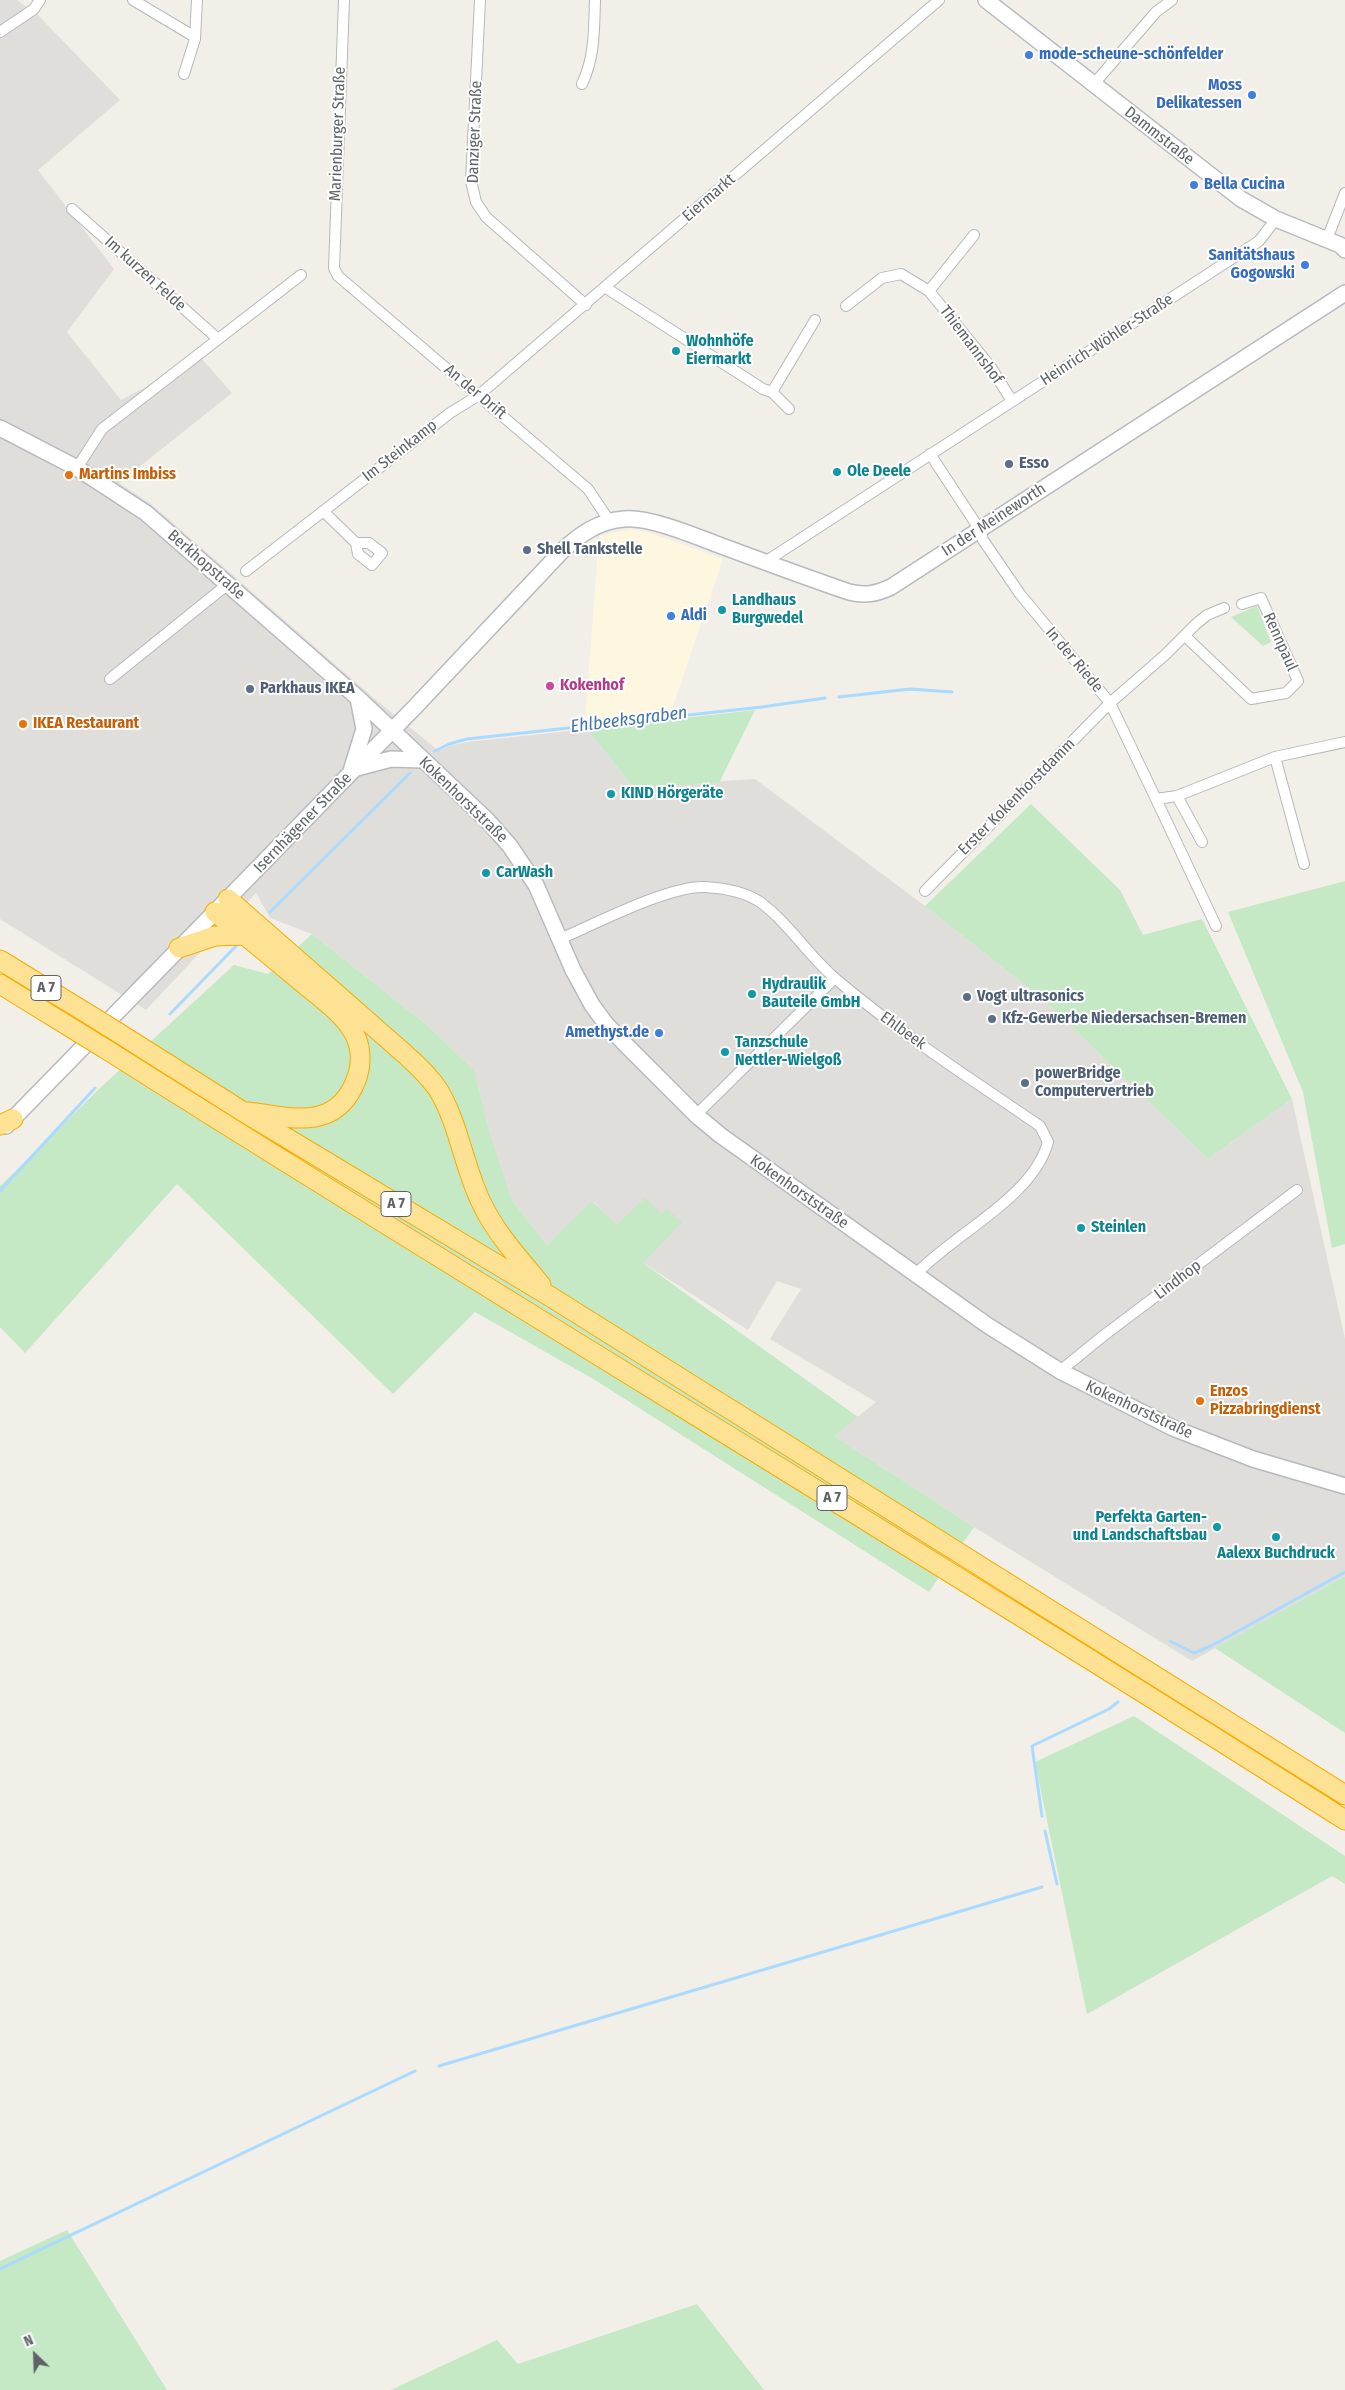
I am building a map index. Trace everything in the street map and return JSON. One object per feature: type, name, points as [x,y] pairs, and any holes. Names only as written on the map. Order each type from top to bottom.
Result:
[{"type":"highway","points":[[222,905],[246,935],[347,1023],[359,1048],[360,1061],[354,1084],[348,1096],[337,1107],[325,1114],[311,1119],[295,1119],[242,1111]]},
{"type":"highway","points":[[222,905],[406,1055],[430,1079],[448,1110],[471,1178],[486,1213],[508,1248],[551,1297]]},
{"type":"highway","points":[[179,948],[215,936],[246,935]]},
{"type":"highway","name":"A 7","points":[[0,960],[242,1111],[551,1297],[1345,1795]]},
{"type":"highway","name":"A 7","points":[[0,984],[1047,1632],[1345,1820]]},
{"type":"main road","name":"Dammstraße","points":[[986,0],[1240,199],[1276,219],[1339,245]]},
{"type":"main road","name":"In der Meineworth","points":[[610,522],[625,518],[640,519],[690,534],[849,592],[861,595],[877,594],[980,530],[1345,293]]},
{"type":"main road","name":"Berkhopstraße","points":[[0,428],[77,468],[146,513],[358,698],[392,731]]},
{"type":"main road","name":"Isernhägener Straße","points":[[4,1125],[392,731],[561,552],[584,533],[610,522]]},
{"type":"main road","points":[[353,771],[364,729],[358,698]]},
{"type":"main road","name":"Kokenhorststraße","points":[[392,731],[487,820],[510,846],[536,885],[583,990],[606,1024],[696,1115],[752,1159],[915,1275],[987,1325],[1060,1371],[1173,1428],[1259,1460],[1345,1486]]},
{"type":"main road","points":[[353,771],[391,759],[422,760]]},
{"type":"street","points":[[0,32],[34,9],[40,0]]},
{"type":"street","points":[[132,0],[195,38]]},
{"type":"street","points":[[184,74],[195,38],[197,0]]},
{"type":"street","name":"Marienburger Straße","points":[[334,268],[344,0]]},
{"type":"street","name":"Danziger Straße","points":[[480,0],[471,181],[476,202],[486,217],[586,305]]},
{"type":"street","points":[[582,84],[590,68],[595,0]]},
{"type":"street","name":"Eiermarkt","points":[[479,395],[606,288],[939,0]]},
{"type":"street","points":[[1093,85],[1156,12],[1172,0]]},
{"type":"street","points":[[1339,245],[1345,193]]},
{"type":"street","name":"Im kurzen Felde","points":[[72,209],[218,339]]},
{"type":"street","name":"Heinrich-Wöhler-Straße","points":[[766,562],[1259,241],[1276,219]]},
{"type":"street","name":"Thiemannshof","points":[[929,291],[974,235]]},
{"type":"street","name":"An der Drift","points":[[334,268],[338,276],[588,488],[610,522]]},
{"type":"street","name":"Thiemannshof","points":[[846,306],[882,278],[900,274],[929,291],[990,366],[1012,401]]},
{"type":"street","points":[[77,468],[102,429],[301,275]]},
{"type":"street","points":[[606,288],[763,390],[772,392],[788,409]]},
{"type":"street","points":[[772,392],[815,320]]},
{"type":"street","name":"Im Steinkamp","points":[[246,571],[450,413],[479,395]]},
{"type":"street","points":[[930,454],[980,530]]},
{"type":"street","points":[[323,511],[356,544]]},
{"type":"street","name":"In der Riede","points":[[980,530],[983,540],[1020,594],[1110,703],[1216,926]]},
{"type":"street","points":[[110,679],[228,584]]},
{"type":"street","name":"Rennpaul","points":[[1185,636],[1251,699],[1286,693],[1298,681],[1261,598],[1242,604]]},
{"type":"street","points":[[1110,703],[1208,616],[1224,608]]},
{"type":"street","name":"Erster Kokenhorstdamm","points":[[924,891],[1110,703]]},
{"type":"street","points":[[1156,799],[1177,796],[1275,757],[1345,742]]},
{"type":"street","points":[[1275,757],[1304,864]]},
{"type":"street","points":[[1177,796],[1202,842]]},
{"type":"street","name":"Ehlbeek","points":[[560,939],[674,891],[703,887],[729,890],[759,901],[773,913],[835,978],[893,1024],[1040,1126],[1048,1142],[1045,1153],[1037,1166],[1004,1204],[927,1262],[915,1275]]},
{"type":"street","points":[[696,1115],[835,978]]},
{"type":"street","name":"Lindhop","points":[[1060,1371],[1103,1336],[1297,1190]]},
{"type":"shaded area","points":[[0,0],[17,0],[38,15],[120,100],[38,170],[114,269],[67,332],[121,400],[201,358],[232,393],[119,483],[151,504],[376,700],[439,751],[449,746],[468,742],[587,729],[633,787],[755,779],[925,906],[1044,1000],[1208,1159],[1292,1099],[1345,1339],[1345,1576],[1192,1661],[974,1527],[834,1436],[876,1402],[770,1339],[801,1289],[777,1281],[748,1330],[643,1263],[662,1214],[617,1226],[593,1201],[547,1245],[512,1200],[489,1130],[474,1070],[428,1026],[312,934],[270,918],[256,893],[146,1010],[0,919]]},
{"type":"shaded area","points":[[631,529],[647,532],[723,559],[671,712],[585,721],[599,536]]},
{"type":"green space","points":[[1257,606],[1271,642],[1263,646],[1231,617]]},
{"type":"green space","points":[[755,710],[719,783],[633,787],[587,729]]},
{"type":"green space","points":[[1031,804],[1120,890],[1143,935],[1202,919],[1292,1099],[1208,1159],[1044,1000],[925,906]]},
{"type":"green space","points":[[1345,881],[1345,1244],[1332,1248],[1303,1092],[1228,912]]},
{"type":"green space","points":[[312,934],[428,1026],[474,1070],[489,1130],[512,1200],[547,1245],[592,1201],[617,1225],[645,1198],[662,1214],[667,1209],[682,1222],[643,1263],[858,1417],[834,1436],[974,1527],[929,1592],[595,1380],[475,1312],[393,1394],[177,1184],[25,1353],[0,1327],[0,1186],[100,1088],[234,965],[268,974]]},
{"type":"green space","points":[[1345,1576],[1345,1733],[1215,1648]]},
{"type":"green space","points":[[1134,1716],[1345,1856],[1345,1884],[1332,1876],[1087,2014],[1035,1762]]},
{"type":"green space","points":[[67,2230],[167,2390],[0,2390],[0,2261]]},
{"type":"green space","points":[[697,2304],[764,2390],[391,2390],[497,2340],[518,2364]]},
{"type":"waterway","name":"Ehlbeeksgraben","points":[[839,697],[910,689],[952,692]]},
{"type":"waterway","name":"Ehlbeeksgraben","points":[[435,751],[449,744],[467,739],[762,707],[825,698]]},
{"type":"waterway","name":"Ehlbeeksgraben","points":[[270,912],[410,773]]},
{"type":"waterway","name":"Ehlbeeksgraben","points":[[170,1014],[238,944]]},
{"type":"waterway","name":"Ehlbeeksgraben","points":[[0,1191],[95,1088]]},
{"type":"waterway","points":[[1170,1641],[1194,1653],[1211,1646],[1345,1572]]},
{"type":"waterway","points":[[1042,1816],[1032,1746],[1109,1709],[1118,1702]]},
{"type":"waterway","points":[[1045,1831],[1057,1884]]},
{"type":"waterway","points":[[439,2066],[1042,1887]]},
{"type":"waterway","points":[[0,2269],[415,2071]]},
{"type":"place","name":"mode-scheune-schönfelder","points":[[1029,55]]},
{"type":"place","name":"Moss Delikatessen","points":[[1252,95]]},
{"type":"place","name":"Bella Cucina","points":[[1194,185]]},
{"type":"place","name":"Sanitätshaus Gogowski","points":[[1305,265]]},
{"type":"place","name":"Wohnhöfe Eiermarkt","points":[[676,351]]},
{"type":"place","name":"Esso","points":[[1009,464]]},
{"type":"place","name":"Ole Deele","points":[[837,472]]},
{"type":"place","name":"Martins Imbiss","points":[[69,475]]},
{"type":"place","name":"Shell Tankstelle","points":[[527,550]]},
{"type":"place","name":"Landhaus Burgwedel","points":[[722,610]]},
{"type":"place","name":"Aldi","points":[[671,616]]},
{"type":"place","name":"Kokenhof","points":[[550,686]]},
{"type":"place","name":"Parkhaus IKEA","points":[[250,689]]},
{"type":"place","name":"IKEA Restaurant","points":[[23,724]]},
{"type":"place","name":"KIND Hörgeräte","points":[[611,794]]},
{"type":"place","name":"CarWash","points":[[486,873]]},
{"type":"place","name":"Hydraulik Bauteile GmbH","points":[[752,994]]},
{"type":"place","name":"Vogt ultrasonics","points":[[967,997]]},
{"type":"place","name":"Kfz-Gewerbe Niedersachsen-Bremen","points":[[992,1019]]},
{"type":"place","name":"Amethyst.de","points":[[659,1033]]},
{"type":"place","name":"Tanzschule Nettler-Wielgoß","points":[[725,1052]]},
{"type":"place","name":"powerBridge Computervertrieb","points":[[1025,1083]]},
{"type":"place","name":"Steinlen","points":[[1081,1228]]},
{"type":"place","name":"Enzos Pizzabringdienst","points":[[1200,1401]]},
{"type":"place","name":"Perfekta Garten- und Landschaftsbau","points":[[1217,1527]]},
{"type":"place","name":"Aalexx Buchdruck","points":[[1276,1537]]}]
